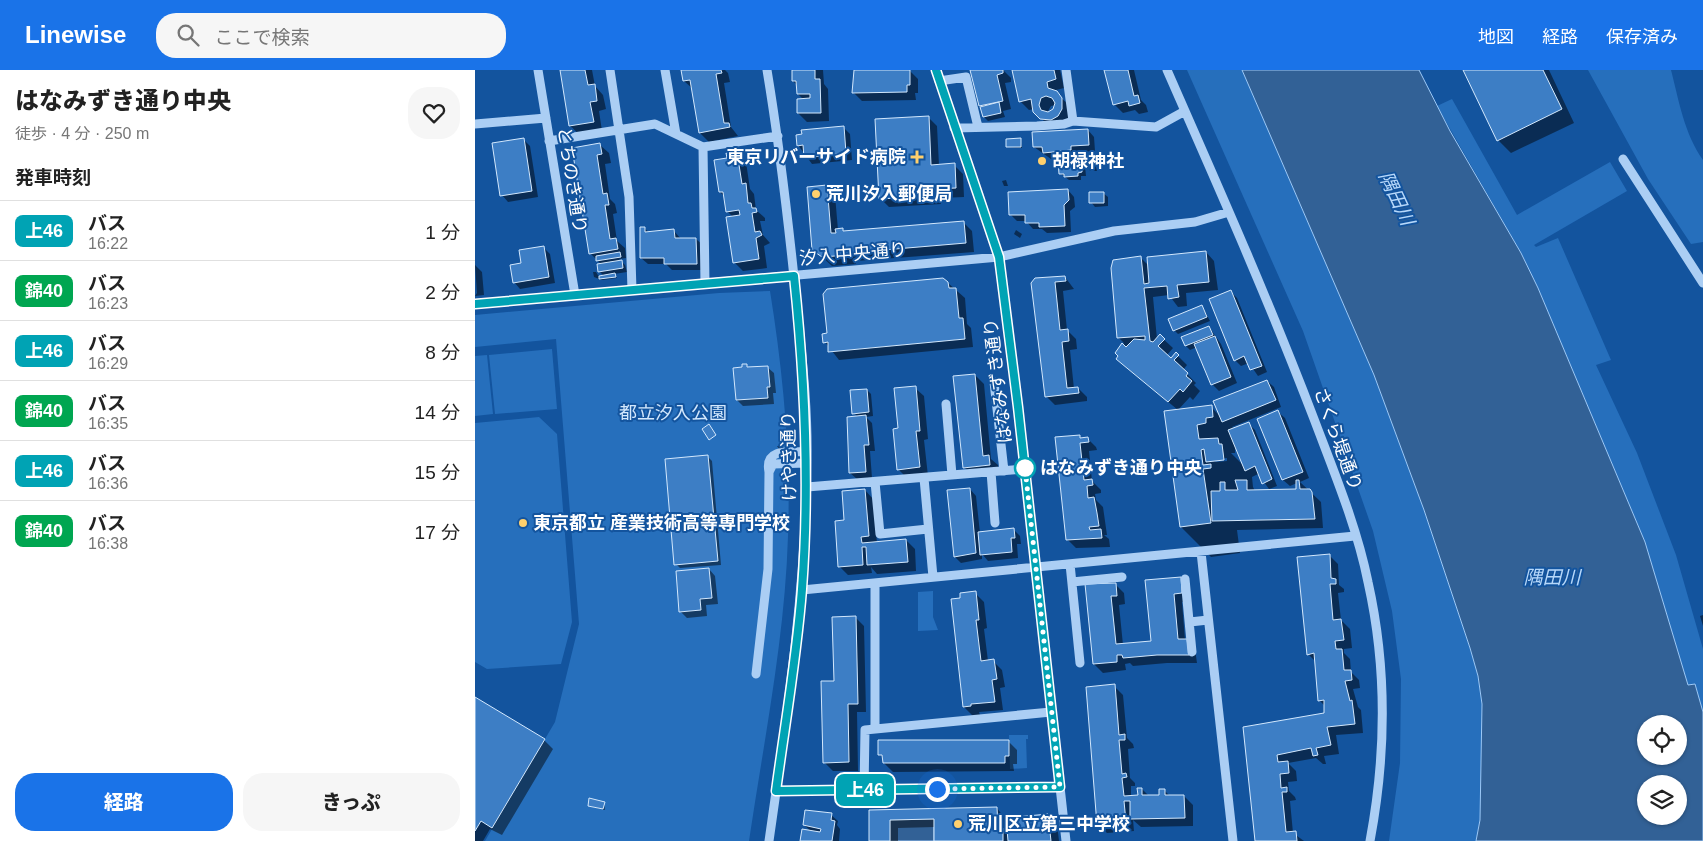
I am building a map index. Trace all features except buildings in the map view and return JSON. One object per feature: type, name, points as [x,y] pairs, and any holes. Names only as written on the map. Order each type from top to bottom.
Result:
[{"type":"street","name":"とちのき通り","points":[[538,70],[575,296]]},
{"type":"street","points":[[610,70],[629,197],[632,290]]},
{"type":"street","points":[[665,70],[676,134]]},
{"type":"street","name":"けやき通り","points":[[767,70],[778,136],[794,276],[803,369],[807,452],[802,590],[769,841]]},
{"type":"street","name":"はなみずき通り","points":[[936,70],[999,257],[1025,469],[1066,841]]},
{"type":"street","points":[[1066,70],[1073,121]]},
{"type":"street","name":"さくら堤通り","points":[[1167,70],[1288,350],[1362,555],[1372,604],[1382,696],[1380,769],[1370,841]]},
{"type":"street","points":[[939,82],[966,77],[978,127]]},
{"type":"street","points":[[954,128],[1064,124],[1073,121],[1157,126],[1185,111]]},
{"type":"street","points":[[475,124],[546,118]]},
{"type":"street","points":[[549,141],[655,124],[703,147],[778,136]]},
{"type":"street","points":[[703,147],[705,284]]},
{"type":"street","points":[[1623,159],[1703,283]]},
{"type":"street","name":"汐入中央通り","points":[[475,304],[999,257],[1114,231],[1195,222],[1229,212]]},
{"type":"street","points":[[994,382],[1004,471]]},
{"type":"street","points":[[946,404],[952,475]]},
{"type":"street","points":[[757,674],[768,569],[769,461],[776,453],[807,452]]},
{"type":"street","points":[[769,472],[773,464],[778,462],[807,463]]},
{"type":"street","points":[[807,487],[1025,469]]},
{"type":"street","points":[[991,472],[995,523]]},
{"type":"street","points":[[924,478],[933,577]]},
{"type":"street","points":[[875,482],[880,534],[929,529]]},
{"type":"street","points":[[802,590],[1355,536]]},
{"type":"street","points":[[1201,552],[1233,841]]},
{"type":"street","points":[[1070,564],[1080,663]]},
{"type":"street","points":[[1072,582],[1122,577]]},
{"type":"street","points":[[1185,579],[1192,652]]},
{"type":"street","points":[[875,583],[875,729]]},
{"type":"street","points":[[1190,622],[1209,620]]},
{"type":"street","points":[[864,790],[865,730],[1051,712]]},
{"type":"street","points":[[776,791],[1060,787]]},
{"type":"green space","points":[[1187,70],[1242,70],[1374,375],[1424,510],[1478,676],[1482,704],[1480,820],[1476,841],[1389,841],[1400,763],[1401,679],[1392,611],[1373,531],[1303,331]]},
{"type":"green space","points":[[1588,70],[1671,70],[1687,128],[1696,150],[1703,160],[1703,242],[1691,244],[1648,179]]},
{"type":"green space","points":[[1452,99],[1517,215],[1610,162],[1627,191],[1534,245],[1536,247],[1558,238],[1611,360],[1596,365],[1637,453],[1676,555],[1703,649],[1703,712],[1695,684],[1688,686],[1645,542],[1538,288],[1521,253],[1437,106]]},
{"type":"green space","name":"都立汐入公園","points":[[770,291],[785,413],[789,505],[788,536],[783,612],[749,841],[485,841],[555,722],[579,624],[556,339],[475,347],[475,315],[719,293]]},
{"type":"green space","points":[[552,349],[557,409],[495,414],[489,355]]},
{"type":"green space","points":[[487,355],[493,414],[475,416],[475,356]]},
{"type":"green space","name":"東京都立 産業技術高等専門学校","points":[[539,417],[557,434],[572,622],[561,664],[487,669],[475,662],[475,423]]},
{"type":"green space","points":[[933,591],[933,617],[938,630],[918,631],[918,592]]},
{"type":"green space","points":[[1009,735],[1028,735],[1028,739],[1026,739],[1027,768],[1010,769]]},
{"type":"water","name":"隅田川","points":[[1242,70],[1419,70],[1450,131],[1521,253],[1538,288],[1645,542],[1688,685],[1695,684],[1703,712],[1703,841],[1476,841],[1480,820],[1482,704],[1478,676],[1424,510],[1374,375]]},
{"type":"water","points":[[934,819],[934,841],[890,841],[890,820]]},
{"type":"bus line","name":"上46","points":[[475,304],[794,276],[806,414],[807,497],[802,590],[776,791],[1060,787],[1018,407],[999,257],[936,70]]},
{"type":"place","name":"東京リバーサイド病院","points":[[917,157]]},
{"type":"place","name":"胡禄神社","points":[[1042,161]]},
{"type":"place","name":"荒川汐入郵便局","points":[[816,194]]},
{"type":"place","name":"はなみずき通り中央","points":[[1025,468]]},
{"type":"place","name":"東京都立 産業技術高等専門学校","points":[[523,523]]},
{"type":"place","name":"荒川区立第三中学校","points":[[958,824]]},
{"type":"route","points":[[937,789],[1060,787],[1025,468]]}]
